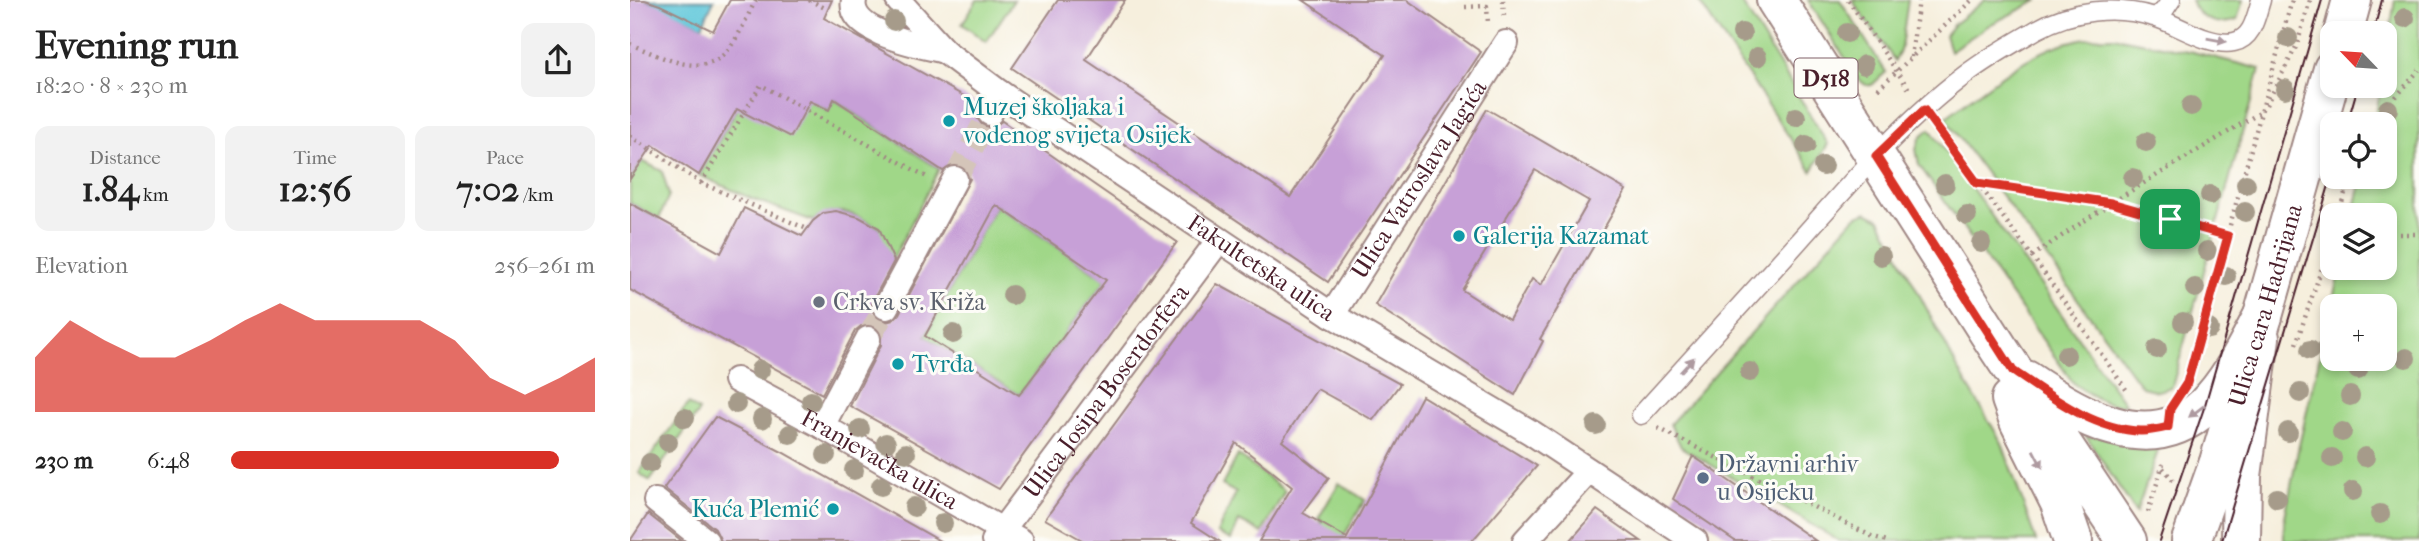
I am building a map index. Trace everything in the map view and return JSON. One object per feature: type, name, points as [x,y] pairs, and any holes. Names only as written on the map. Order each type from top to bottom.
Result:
[{"type":"main road","name":"D518","points":[[1776,0],[2006,360],[2137,529]]},
{"type":"main road","points":[[2346,21],[2352,0]]},
{"type":"main road","name":"Ulica cara Hadrijana","points":[[2191,541],[2219,462],[2325,98]]},
{"type":"main road","points":[[2006,360],[2042,391],[2103,424],[2143,431],[2168,427],[2189,418],[2205,405],[2224,382],[2263,316]]},
{"type":"main road","points":[[2241,541],[2250,399],[2263,316]]},
{"type":"main road","points":[[2006,360],[2019,421],[2060,503],[2073,541]]},
{"type":"street","name":"Fakultetska ulica","points":[[854,0],[852,4],[857,16],[877,31],[886,36],[944,51]]},
{"type":"street","name":"Fakultetska ulica","points":[[898,0],[995,103],[1219,240],[1332,315],[1532,433],[1695,541]]},
{"type":"street","name":"Ulica Vatroslava Jagića","points":[[1332,315],[1497,35]]},
{"type":"street","points":[[886,307],[955,179]]},
{"type":"street","name":"Ulica Josipa Boserdorfera","points":[[1006,537],[1219,240]]},
{"type":"street","points":[[821,426],[868,339]]},
{"type":"street","name":"Franjevačka ulica","points":[[736,380],[821,426],[1006,537]]},
{"type":"street","points":[[1525,541],[1589,471]]},
{"type":"street","points":[[656,501],[706,541]]},
{"type":"lane","points":[[2153,17],[2163,12],[2171,0]]},
{"type":"lane","points":[[1641,415],[1876,156],[1963,76],[1993,55],[2040,28],[2068,16],[2093,11],[2153,17],[2192,34],[2233,42],[2246,36],[2254,24],[2261,0]]},
{"type":"path","points":[[630,44],[679,62],[702,65],[717,60],[728,51],[757,0]]},
{"type":"path","points":[[1848,0],[1896,72],[2032,256],[2130,396]]},
{"type":"path","points":[[1911,57],[1919,0]]},
{"type":"path","points":[[1878,89],[1972,0]]},
{"type":"path","points":[[2191,369],[2292,0]]},
{"type":"path","points":[[2032,256],[2111,203],[2262,111],[2297,45],[2310,0]]},
{"type":"path","points":[[1465,7],[1487,6],[1497,35]]},
{"type":"path","points":[[2383,112],[2419,70]]},
{"type":"path","points":[[701,183],[761,85],[917,171]]},
{"type":"path","points":[[630,136],[701,183],[807,229]]},
{"type":"path","points":[[1977,183],[2111,203],[2228,236]]},
{"type":"path","points":[[2397,234],[2419,234]]},
{"type":"path","points":[[2137,529],[2162,467],[2168,427]]},
{"type":"path","points":[[1658,428],[1871,536],[1886,541]]},
{"type":"green space","points":[[977,0],[1014,0],[986,42],[962,24]]},
{"type":"green space","points":[[1698,0],[1740,0],[1828,144],[1812,171]]},
{"type":"green space","points":[[1808,0],[1840,0],[1886,72],[1872,85],[1866,85],[1859,80]]},
{"type":"green space","points":[[1852,0],[1908,0],[1901,48],[1895,61]]},
{"type":"green space","points":[[1985,0],[2039,0],[1991,24],[1950,51],[1945,35],[1954,24]]},
{"type":"green space","points":[[2191,0],[2243,0],[2237,20],[2223,23],[2203,17]]},
{"type":"green space","points":[[2395,0],[2419,0],[2419,541],[2284,541],[2284,522],[2320,355],[2320,371],[2397,371],[2397,294],[2334,294],[2337,280],[2397,280],[2397,203],[2356,203],[2360,189],[2397,189],[2397,112],[2376,112],[2379,98],[2398,98],[2398,21],[2392,21]]},
{"type":"green space","points":[[2114,37],[2193,52],[2260,69],[2172,387],[2158,391],[2142,387],[1945,118],[2009,71],[2044,51],[2081,39]]},
{"type":"green space","points":[[758,73],[828,110],[834,99],[939,169],[886,273],[879,228],[862,218],[838,212],[813,221],[750,198],[699,175]]},
{"type":"green space","points":[[1930,129],[2125,404],[2104,402],[2074,384],[1919,165],[1916,149],[1921,136]]},
{"type":"green space","points":[[642,161],[662,171],[669,195],[659,219],[630,203],[630,179]]},
{"type":"green space","points":[[996,205],[1106,280],[1019,395],[925,336]]},
{"type":"green space","points":[[1867,212],[1880,219],[1957,367],[2002,443],[2036,541],[1839,541],[1681,447],[1670,424],[1855,217]]},
{"type":"green space","points":[[688,404],[699,411],[650,481],[639,473]]},
{"type":"green space","points":[[2086,436],[2154,440],[2158,451],[2136,513]]},
{"type":"green space","points":[[1238,455],[1285,491],[1262,533],[1239,521],[1231,540],[1217,533],[1236,493],[1222,485]]},
{"type":"green space","points":[[1339,483],[1365,500],[1341,541],[1312,541],[1322,521],[1318,519]]},
{"type":"water","points":[[645,0],[714,0],[702,26]]},
{"type":"building","points":[[630,0],[645,0],[660,5],[713,31],[730,0],[832,0],[824,18],[978,104],[975,115],[983,126],[992,128],[1002,121],[1177,242],[999,489],[850,406],[881,345],[881,332],[874,326],[861,326],[855,331],[822,394],[630,290],[630,203],[721,253],[744,208],[802,236],[823,213],[836,211],[859,217],[879,228],[894,261],[871,308],[878,320],[893,320],[899,314],[970,179],[963,166],[954,164],[943,171],[834,99],[829,110],[810,101],[791,137],[737,109],[699,175],[653,145],[630,179]],"holes":[[[996,205],[1106,280],[1019,395],[925,336]]]},
{"type":"building","points":[[1058,0],[1125,0],[1086,60],[1290,197],[1385,55],[1303,0],[1407,0],[1481,52],[1328,282],[1012,68]]},
{"type":"building","points":[[1487,109],[1626,190],[1540,339],[1543,341],[1515,395],[1375,305]],"holes":[[[1535,170],[1589,201],[1541,285],[1532,279],[1509,320],[1462,290]]]},
{"type":"building","points":[[1217,284],[1400,384],[1373,420],[1317,389],[1282,441],[1329,478],[1303,513],[1347,538],[1422,396],[1537,466],[1472,541],[1259,541],[1292,487],[1236,443],[1191,523],[1219,541],[1084,541],[1045,519]]},
{"type":"building","points":[[715,417],[940,541],[721,541],[715,529],[664,488]]},
{"type":"building","name":"Državni arhiv u Osijeku","points":[[1693,456],[1816,541],[1735,541],[1673,499]]},
{"type":"building","points":[[1597,510],[1641,541],[1570,541]]},
{"type":"building","points":[[648,514],[682,541],[630,541]]},
{"type":"tunnel","points":[[955,179],[990,113]]},
{"type":"tunnel","points":[[868,339],[886,307]]},
{"type":"tram line","points":[[2159,541],[2205,405],[2322,0]]},
{"type":"tram line","points":[[2376,21],[2382,0]]},
{"type":"tram line","points":[[2350,112],[2355,98]]},
{"type":"tram line","points":[[2222,541],[2328,189]]},
{"type":"place","name":"Muzej školjaka i vodenog svijeta Osijek","points":[[949,121]]},
{"type":"place","name":"Galerija Kazamat","points":[[1459,236]]},
{"type":"place","name":"Crkva sv. Križa","points":[[819,302]]},
{"type":"place","name":"Tvrđa","points":[[898,364]]},
{"type":"place","name":"Državni arhiv u Osijeku","points":[[1703,478]]},
{"type":"place","name":"Kuća Plemić","points":[[833,509]]},
{"type":"route","points":[[1924,110],[1977,183],[2111,203],[2170,219],[2228,236],[2187,383],[2170,409],[2168,427],[2143,431],[2126,429],[2103,424],[2042,391],[2013,371],[1876,156],[1924,110]]}]
